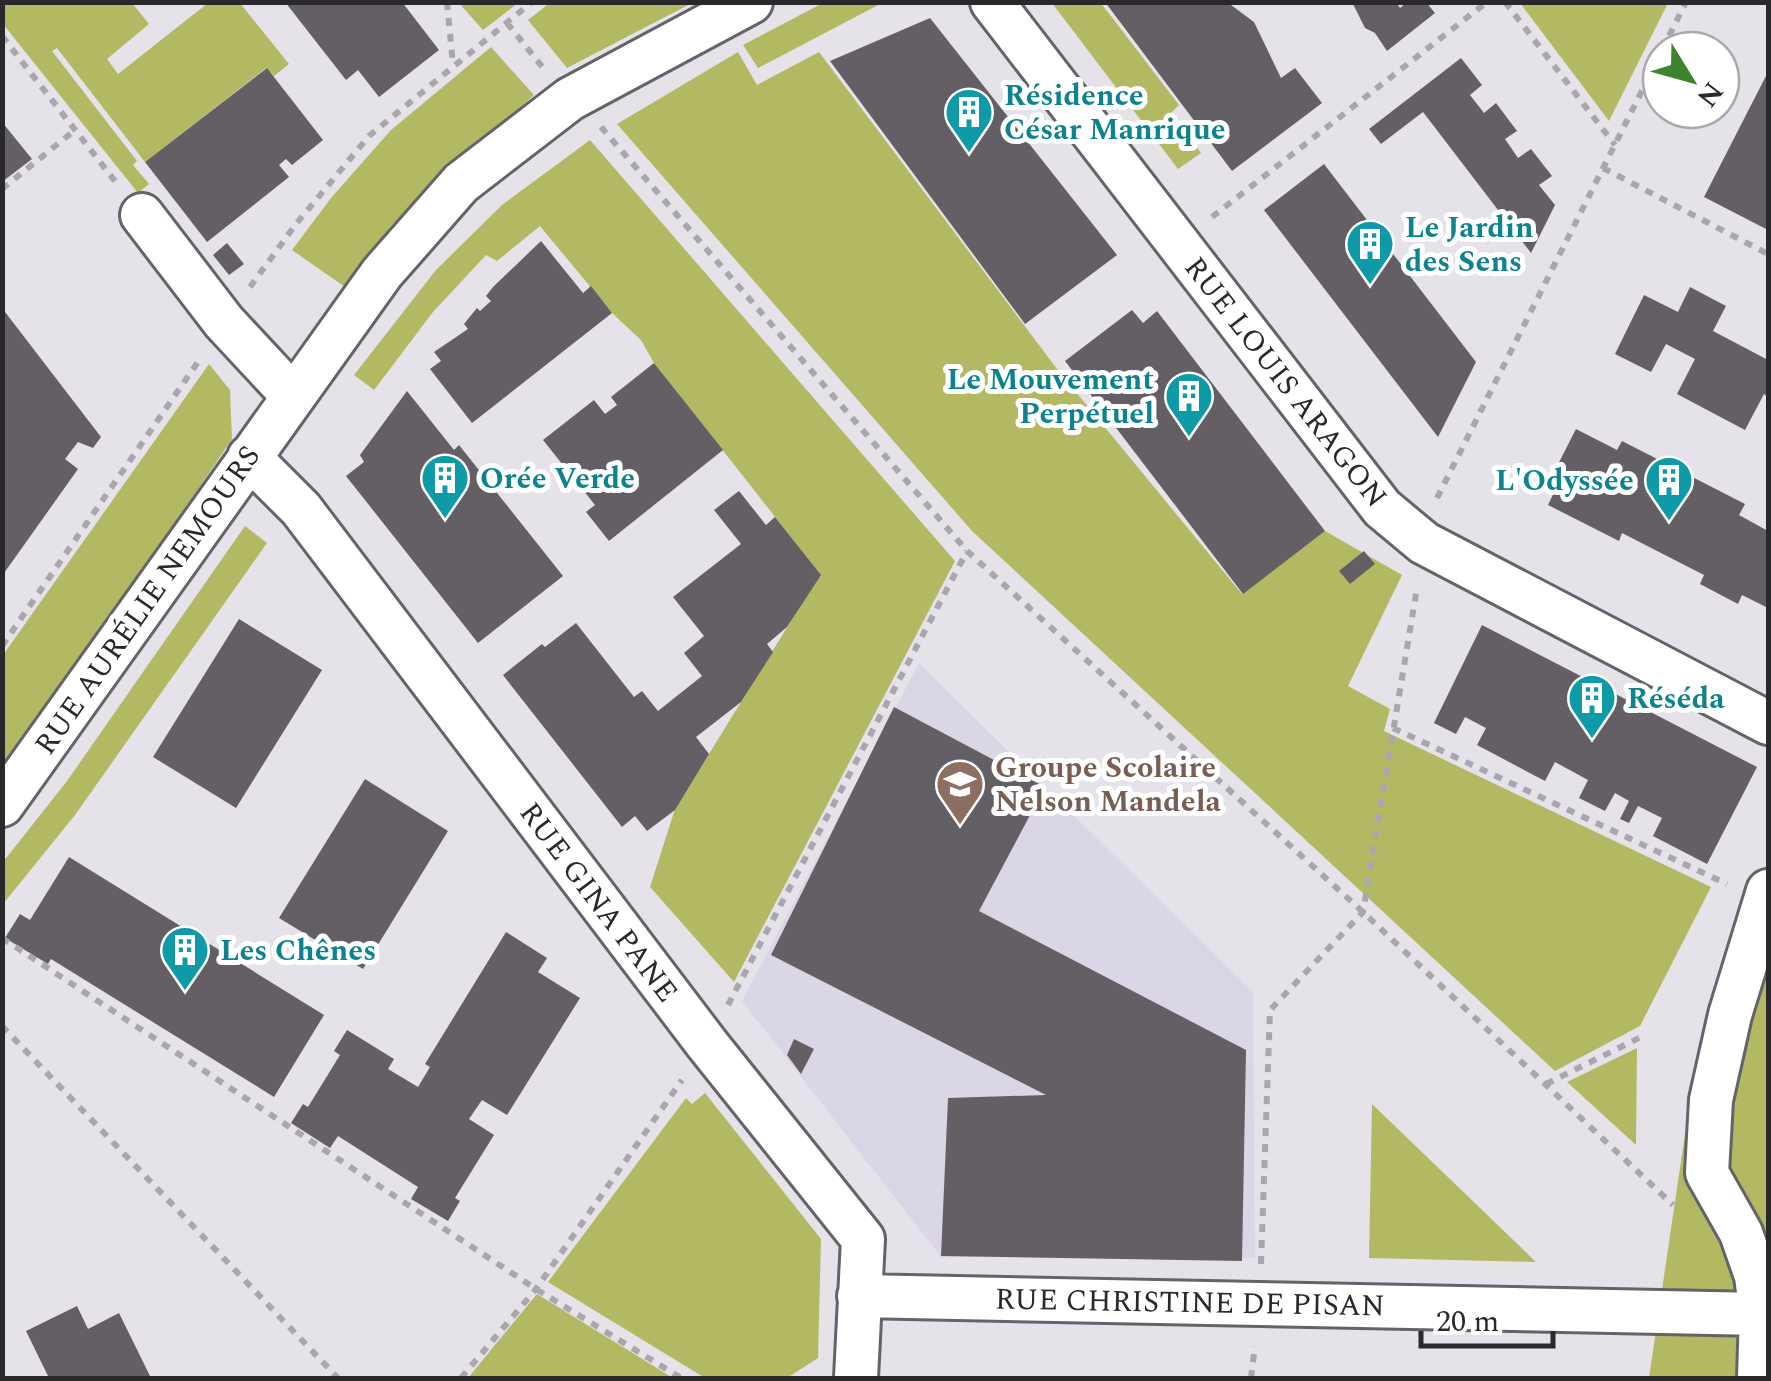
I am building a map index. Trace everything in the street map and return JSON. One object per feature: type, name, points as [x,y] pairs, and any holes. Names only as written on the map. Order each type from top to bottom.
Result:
[{"type":"street","name":"RUE AURÉLIE NEMOURS","points":[[2,805],[392,259],[461,182],[570,99],[751,2]]},
{"type":"street","name":"RUE LOUIS ARAGON","points":[[992,2],[1382,508],[1424,543],[1768,723]]},
{"type":"street","points":[[142,215],[224,322],[292,395]]},
{"type":"street","name":"RUE GINA PANE","points":[[249,456],[301,509],[707,1044],[863,1239],[856,1378]]},
{"type":"street","points":[[1759,1378],[1761,1314],[1756,1276],[1741,1232],[1707,1174],[1715,1083],[1730,1015],[1766,896]]},
{"type":"street","name":"RUE CHRISTINE DE PISAN","points":[[859,1296],[1761,1314]]},
{"type":"path","points":[[448,2],[454,66]]},
{"type":"path","points":[[1178,244],[1486,2]]},
{"type":"path","points":[[1505,2],[1614,145]]},
{"type":"path","points":[[1672,30],[1686,2]]},
{"type":"path","points":[[507,23],[532,54]]},
{"type":"path","points":[[2,36],[142,215]]},
{"type":"path","points":[[1260,1303],[1270,1010],[1363,912],[1424,543],[1439,490],[1641,92]]},
{"type":"path","points":[[600,126],[967,551],[1363,912],[1684,1214]]},
{"type":"path","points":[[2,189],[76,130]]},
{"type":"path","points":[[1603,168],[1768,254]]},
{"type":"path","points":[[461,1378],[536,1289],[707,1044],[967,551]]},
{"type":"path","points":[[1393,728],[1766,896]]},
{"type":"path","points":[[2,938],[536,1289],[681,1378]]},
{"type":"path","points":[[2,1026],[338,1378]]},
{"type":"path","points":[[1546,1084],[1643,1036]]},
{"type":"shaded area","name":"Groupe Scolaire Nelson Mandela","points":[[919,663],[1253,992],[1255,1258],[941,1257],[742,1001]]},
{"type":"green space","points":[[551,2],[692,3],[567,68],[528,20]]},
{"type":"green space","points":[[3,3],[132,3],[149,24],[107,59],[118,74],[208,3],[240,3],[289,64],[274,76],[266,68],[145,162],[57,48],[52,51],[137,161],[133,165],[149,184],[138,193],[3,24]]},
{"type":"green space","points":[[459,3],[518,3],[483,30]]},
{"type":"green space","points":[[823,3],[882,3],[758,68],[743,45]]},
{"type":"green space","points":[[1052,3],[1101,3],[1179,105],[1171,113],[1201,153],[1178,169]]},
{"type":"green space","points":[[1520,3],[1668,3],[1654,30],[1641,30],[1641,57],[1609,121]]},
{"type":"green space","points":[[491,47],[534,95],[392,225],[345,287],[292,250],[331,198],[391,130]]},
{"type":"green space","points":[[738,52],[757,85],[819,52],[1057,369],[1242,594],[1325,531],[1402,575],[1348,686],[1390,709],[1384,731],[1711,887],[1640,1026],[1555,1071],[972,531],[617,124]]},
{"type":"green space","points":[[590,140],[955,561],[734,982],[650,887],[675,809],[820,574],[654,363],[641,340],[612,313],[540,226],[497,261],[486,255],[433,312],[374,390],[354,375],[436,270],[502,205]]},
{"type":"green space","points":[[209,364],[230,390],[232,439],[182,513],[185,519],[3,780],[3,655]]},
{"type":"green space","points":[[245,526],[267,543],[75,815],[3,904],[3,862],[67,781]]},
{"type":"green space","points":[[1768,912],[1768,1378],[1649,1378],[1685,1134]]},
{"type":"green space","points":[[1637,1048],[1636,1145],[1567,1082]]},
{"type":"green space","points":[[705,1093],[821,1239],[818,1358],[787,1378],[705,1378],[548,1282],[686,1098],[692,1104]]},
{"type":"green space","points":[[1372,1104],[1536,1262],[1369,1258]]},
{"type":"green space","points":[[537,1294],[673,1378],[468,1378]]},
{"type":"building","points":[[285,2],[402,2],[439,50],[379,97],[358,70],[346,80]]},
{"type":"building","points":[[1105,2],[1227,2],[1254,22],[1281,78],[1295,68],[1322,103],[1232,171]]},
{"type":"building","points":[[1352,2],[1396,2],[1400,8],[1407,2],[1426,2],[1435,13],[1387,51],[1375,33],[1365,28]]},
{"type":"building","name":"Résidence César Manrique","points":[[930,18],[1117,255],[1025,324],[830,61]]},
{"type":"building","name":"Le Jardin des Sens","points":[[1461,58],[1482,85],[1470,95],[1484,113],[1496,103],[1517,131],[1505,139],[1518,158],[1531,149],[1552,176],[1539,185],[1555,205],[1531,253],[1423,112],[1381,144],[1369,129]]},
{"type":"building","points":[[267,68],[323,140],[292,165],[286,159],[279,165],[289,177],[207,242],[145,162]]},
{"type":"building","points":[[1768,72],[1768,230],[1704,197]]},
{"type":"building","points":[[2,122],[32,159],[2,182]]},
{"type":"building","name":"Le Jardin des Sens","points":[[1324,164],[1476,362],[1438,437],[1264,210]]},
{"type":"building","points":[[541,241],[583,293],[591,286],[612,313],[472,423],[430,369],[441,361],[434,352],[468,329],[464,324],[477,308],[480,311],[491,301],[486,296],[493,287]]},
{"type":"building","points":[[227,243],[244,264],[229,275],[213,255]]},
{"type":"building","points":[[1690,287],[1726,306],[1713,331],[1768,360],[1768,397],[1764,394],[1745,430],[1677,394],[1695,359],[1666,344],[1651,372],[1615,354],[1644,295],[1678,312]]},
{"type":"building","points":[[2,308],[101,437],[93,448],[78,442],[65,459],[78,469],[2,576]]},
{"type":"building","name":"Le Mouvement Perpétuel","points":[[1132,310],[1143,323],[1157,311],[1325,531],[1243,594],[1065,361]]},
{"type":"building","points":[[654,363],[723,450],[609,541],[586,512],[595,505],[543,440],[594,400],[605,414],[617,405],[611,397]]},
{"type":"building","name":"Orée Verde","points":[[407,391],[454,450],[459,445],[563,576],[478,643],[346,476],[364,462],[360,455]]},
{"type":"building","name":"L'Odyssée","points":[[1576,429],[1617,450],[1622,441],[1745,504],[1739,515],[1768,531],[1768,608],[1742,595],[1738,604],[1700,584],[1704,575],[1622,533],[1619,541],[1548,505],[1561,478],[1553,474]]},
{"type":"building","points":[[739,491],[766,525],[775,517],[821,575],[787,627],[767,644],[773,652],[741,702],[696,737],[709,754],[675,810],[647,831],[635,816],[622,827],[503,675],[576,623],[634,697],[642,691],[658,711],[702,676],[684,653],[704,636],[673,597],[741,544],[714,510]]},
{"type":"building","points":[[1364,551],[1375,564],[1350,584],[1339,571]]},
{"type":"building","points":[[239,619],[322,670],[236,808],[153,757]]},
{"type":"building","name":"Réséda","points":[[1482,625],[1757,767],[1707,864],[1653,836],[1662,818],[1638,806],[1629,823],[1620,819],[1629,801],[1615,793],[1605,811],[1579,798],[1588,780],[1555,762],[1545,781],[1477,745],[1486,728],[1465,717],[1456,734],[1434,723]]},
{"type":"building","name":"Groupe Scolaire Nelson Mandela","points":[[894,707],[1045,787],[979,911],[1246,1050],[1242,1261],[941,1256],[948,1098],[1046,1095],[771,955]]},
{"type":"building","points":[[365,779],[448,831],[363,969],[279,918]]},
{"type":"building","name":"Les Chênes","points":[[69,857],[324,1015],[274,1097],[51,959],[48,964],[5,938],[20,914],[30,920]]},
{"type":"building","points":[[506,932],[547,958],[538,972],[580,998],[507,1115],[482,1100],[469,1119],[494,1135],[455,1198],[460,1201],[448,1221],[411,1199],[418,1187],[338,1136],[330,1148],[291,1123],[303,1104],[308,1107],[340,1055],[334,1051],[347,1030],[394,1059],[388,1069],[418,1087],[430,1067],[425,1064]]},
{"type":"building","points":[[794,1039],[814,1049],[801,1074],[787,1055]]},
{"type":"building","points":[[77,1306],[88,1329],[119,1313],[151,1378],[49,1378],[26,1331]]},
{"type":"place","name":"Résidence César Manrique","points":[[969,154]]},
{"type":"place","name":"Le Jardin des Sens","points":[[1370,286]]},
{"type":"place","name":"Le Mouvement Perpétuel","points":[[1189,438]]},
{"type":"place","name":"Orée Verde","points":[[445,520]]},
{"type":"place","name":"L'Odyssée","points":[[1669,522]]},
{"type":"place","name":"Réséda","points":[[1592,740]]},
{"type":"place","name":"Groupe Scolaire Nelson Mandela","points":[[960,826]]},
{"type":"place","name":"Les Chênes","points":[[185,992]]}]
